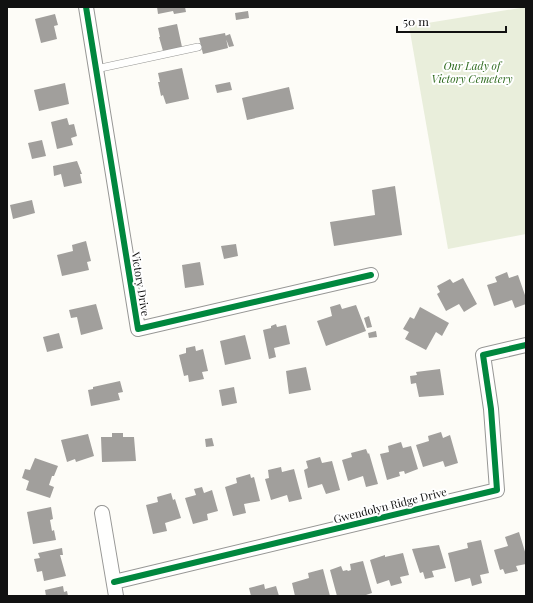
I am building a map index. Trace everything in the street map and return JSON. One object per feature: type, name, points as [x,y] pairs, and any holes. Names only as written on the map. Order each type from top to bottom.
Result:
[{"type":"street","name":"Victory Drive","points":[[86,7],[138,329],[371,275]]},
{"type":"street","name":"Gwendolyn Ridge Drive","points":[[115,589],[497,490],[491,409],[483,355],[526,345]]},
{"type":"street","points":[[102,513],[115,589]]},
{"type":"lane","points":[[96,69],[198,47]]},
{"type":"green space","name":"Our Lady of Victory Cemetery","points":[[526,7],[526,234],[448,249],[409,26]]},
{"type":"building","points":[[157,7],[185,7],[186,12],[174,14],[173,11],[158,14]]},
{"type":"building","points":[[248,11],[249,18],[236,20],[235,13]]},
{"type":"building","points":[[55,14],[58,25],[54,26],[57,39],[41,43],[35,19]]},
{"type":"building","points":[[177,24],[182,47],[163,51],[158,28]]},
{"type":"building","points":[[225,33],[228,48],[203,54],[199,38]]},
{"type":"building","points":[[230,34],[234,46],[229,47],[225,36]]},
{"type":"building","points":[[182,68],[189,99],[166,104],[163,95],[161,96],[158,73]]},
{"type":"building","points":[[230,82],[232,90],[217,93],[215,85]]},
{"type":"building","points":[[65,83],[69,104],[39,111],[34,90]]},
{"type":"building","points":[[289,87],[294,109],[247,120],[242,98]]},
{"type":"building","points":[[67,118],[69,125],[74,124],[77,136],[71,138],[73,145],[57,149],[51,122]]},
{"type":"building","points":[[42,140],[46,156],[32,159],[28,143]]},
{"type":"building","points":[[77,161],[82,174],[80,174],[82,183],[64,187],[61,174],[54,176],[53,166]]},
{"type":"building","points":[[395,186],[402,235],[334,246],[330,222],[375,215],[372,190]]},
{"type":"building","points":[[32,200],[35,213],[13,219],[10,205]]},
{"type":"building","points":[[86,241],[91,261],[87,262],[89,270],[62,276],[57,255],[73,251],[72,245]]},
{"type":"building","points":[[236,244],[238,256],[224,259],[221,246]]},
{"type":"building","points":[[200,262],[204,285],[185,288],[182,265]]},
{"type":"building","points":[[507,272],[509,278],[518,275],[526,298],[526,304],[515,308],[512,300],[494,306],[487,285],[497,282],[495,277]]},
{"type":"building","points":[[463,278],[477,304],[464,312],[459,304],[446,311],[437,294],[440,292],[437,286],[450,279],[453,283]]},
{"type":"building","points":[[96,304],[103,329],[81,335],[77,317],[71,318],[69,310]]},
{"type":"building","points":[[340,304],[342,309],[356,305],[366,331],[326,346],[317,321],[332,316],[330,307]]},
{"type":"building","points":[[420,307],[449,323],[442,336],[436,332],[426,350],[405,339],[409,332],[403,329],[410,317],[414,319]]},
{"type":"building","points":[[369,316],[372,327],[367,328],[364,318]]},
{"type":"building","points":[[276,324],[277,327],[286,325],[290,344],[274,348],[276,357],[269,359],[263,330],[271,328],[271,326]]},
{"type":"building","points":[[376,331],[377,337],[369,338],[368,333]]},
{"type":"building","points":[[59,333],[63,348],[47,352],[43,337]]},
{"type":"building","points":[[245,335],[251,359],[225,365],[220,341]]},
{"type":"building","points":[[195,346],[196,351],[203,349],[208,371],[202,372],[204,379],[189,382],[188,375],[184,376],[179,355],[186,353],[186,348]]},
{"type":"building","points":[[306,367],[311,390],[289,394],[286,371]]},
{"type":"building","points":[[440,369],[444,395],[419,397],[416,383],[411,384],[410,376],[417,375],[416,372]]},
{"type":"building","points":[[120,381],[123,392],[118,393],[120,400],[91,406],[88,390],[93,389],[93,387]]},
{"type":"building","points":[[234,387],[237,403],[222,406],[219,390]]},
{"type":"building","points":[[441,432],[443,438],[450,435],[458,463],[445,467],[443,461],[423,467],[416,445],[429,441],[428,436]]},
{"type":"building","points":[[112,433],[123,433],[123,437],[134,437],[136,461],[102,462],[101,437],[112,437]]},
{"type":"building","points":[[88,434],[94,456],[76,462],[75,459],[67,462],[61,440]]},
{"type":"building","points":[[212,438],[214,446],[206,447],[205,439]]},
{"type":"building","points":[[401,442],[403,448],[411,446],[418,469],[405,474],[404,471],[399,472],[400,476],[387,480],[380,454],[389,452],[388,446]]},
{"type":"building","points":[[366,449],[368,454],[369,453],[378,484],[366,487],[363,476],[348,481],[342,460],[352,457],[351,453]]},
{"type":"building","points":[[320,457],[322,463],[332,461],[340,490],[326,494],[322,484],[308,488],[304,470],[308,468],[306,461]]},
{"type":"building","points":[[35,458],[58,466],[49,485],[54,487],[50,498],[26,490],[29,481],[22,478],[25,469],[30,470]]},
{"type":"building","points":[[281,467],[282,472],[294,469],[302,499],[289,502],[287,495],[271,500],[265,479],[269,478],[268,470]]},
{"type":"building","points":[[250,474],[251,478],[254,477],[260,501],[244,504],[246,513],[233,516],[225,487],[237,483],[236,478]]},
{"type":"building","points":[[202,487],[204,493],[212,490],[218,511],[207,514],[208,520],[193,524],[185,498],[196,495],[194,489]]},
{"type":"building","points":[[171,493],[173,500],[175,499],[181,518],[165,523],[167,531],[153,534],[146,505],[158,502],[157,497]]},
{"type":"building","points":[[51,507],[53,519],[50,520],[52,531],[54,530],[56,540],[33,544],[27,512]]},
{"type":"building","points":[[519,532],[526,555],[526,564],[516,566],[518,571],[505,574],[503,569],[500,570],[494,550],[508,546],[505,537]]},
{"type":"building","points":[[481,540],[489,573],[480,575],[482,583],[472,586],[470,578],[455,582],[448,553],[468,548],[467,543]]},
{"type":"building","points":[[439,545],[446,568],[432,571],[434,577],[425,579],[423,572],[420,573],[412,549]]},
{"type":"building","points":[[62,548],[63,555],[60,555],[66,576],[44,581],[42,571],[37,572],[34,559],[40,558],[38,553]]},
{"type":"building","points":[[403,553],[409,575],[400,577],[402,583],[391,586],[389,580],[377,584],[370,560],[385,555],[385,557]]},
{"type":"building","points":[[363,561],[372,593],[363,596],[337,596],[330,570],[341,566],[343,571],[348,571],[351,570],[350,564]]},
{"type":"building","points":[[323,569],[330,596],[295,596],[292,583],[309,578],[308,573]]},
{"type":"building","points":[[264,584],[265,589],[276,586],[279,596],[251,596],[249,588]]},
{"type":"building","points":[[63,586],[64,592],[67,591],[68,596],[46,596],[45,590]]},
{"type":"cycle path","points":[[86,7],[138,329],[371,275]]},
{"type":"cycle path","points":[[114,582],[497,490],[491,409],[483,355],[526,345]]}]
